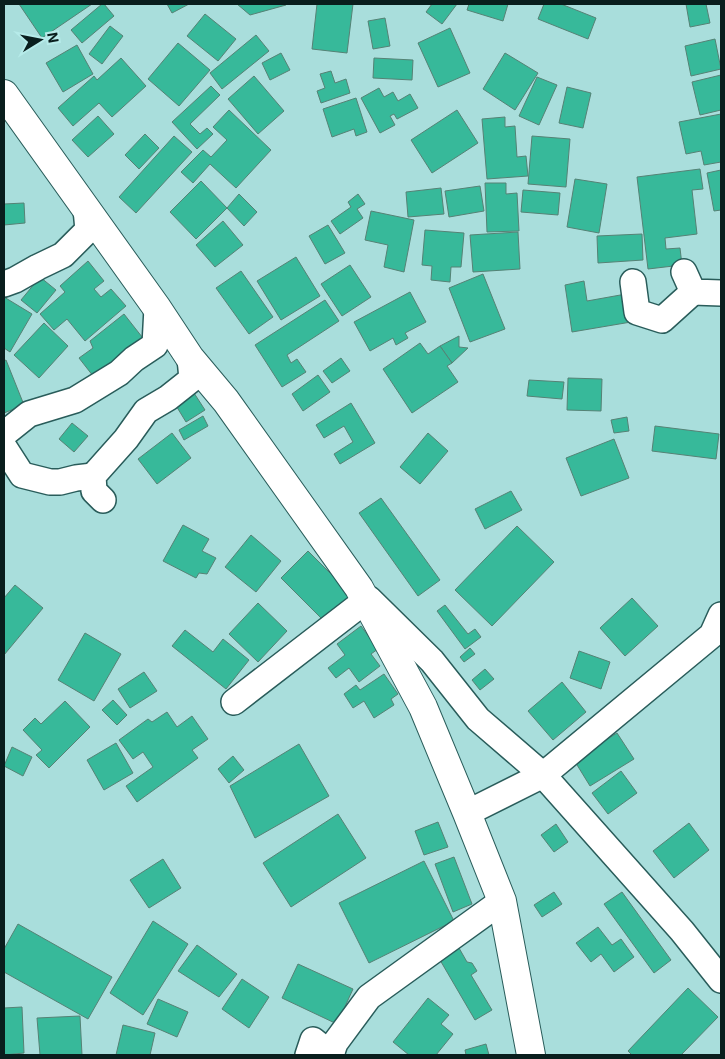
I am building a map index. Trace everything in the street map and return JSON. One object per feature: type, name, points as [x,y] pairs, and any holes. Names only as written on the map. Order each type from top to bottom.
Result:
[{"type":"main road","points":[[4,94],[157,308],[190,358],[226,401],[362,594],[423,707],[502,902],[531,1055]]},
{"type":"street","points":[[4,284],[63,254],[88,230],[86,209]]},
{"type":"street","points":[[633,282],[637,312],[662,320],[688,282],[721,292]]},
{"type":"street","points":[[4,434],[29,414],[74,400],[119,373],[134,359],[155,345],[157,308]]},
{"type":"street","points":[[4,447],[22,475],[50,482],[93,476],[126,439],[146,411],[168,398],[192,379],[190,358]]},
{"type":"street","points":[[93,476],[94,490],[103,500]]},
{"type":"street","points":[[234,702],[362,594],[432,661],[478,719],[543,774],[682,931],[721,980]]},
{"type":"street","points":[[467,813],[543,774],[712,635],[721,615]]},
{"type":"street","points":[[308,1055],[312,1040],[332,1055],[335,1043],[369,997],[502,902]]},
{"type":"building","points":[[19,4],[92,4],[42,38]]},
{"type":"building","points":[[102,4],[114,16],[82,43],[71,30]]},
{"type":"building","points":[[167,4],[189,4],[172,13]]},
{"type":"building","points":[[237,4],[287,4],[250,15]]},
{"type":"building","points":[[317,4],[353,4],[347,53],[312,49]]},
{"type":"building","points":[[432,4],[457,4],[442,24],[426,12]]},
{"type":"building","points":[[469,4],[508,4],[503,21],[467,10]]},
{"type":"building","points":[[544,4],[561,4],[596,18],[588,39],[538,19]]},
{"type":"building","points":[[686,4],[706,4],[710,23],[690,27]]},
{"type":"building","points":[[205,14],[236,39],[218,61],[187,36]]},
{"type":"building","points":[[385,18],[390,46],[373,49],[368,21]]},
{"type":"building","points":[[110,26],[123,36],[102,64],[89,54]]},
{"type":"building","points":[[450,28],[470,73],[438,87],[418,43]]},
{"type":"building","points":[[256,35],[269,51],[222,89],[210,73]]},
{"type":"building","points":[[715,39],[721,69],[691,76],[685,46]]},
{"type":"building","points":[[178,43],[210,70],[179,106],[148,79]]},
{"type":"building","points":[[77,45],[93,74],[63,92],[46,63]]},
{"type":"building","points":[[281,53],[290,70],[270,80],[262,63]]},
{"type":"building","points":[[505,53],[538,73],[515,110],[483,89]]},
{"type":"building","points":[[121,58],[146,86],[112,117],[99,103],[73,126],[58,108],[94,76],[97,80]]},
{"type":"building","points":[[374,58],[413,60],[412,80],[373,78]]},
{"type":"building","points":[[331,71],[335,83],[346,79],[350,93],[321,103],[317,91],[325,88],[320,74]]},
{"type":"building","points":[[721,75],[721,110],[700,115],[692,82]]},
{"type":"building","points":[[254,76],[284,111],[258,134],[228,99]]},
{"type":"building","points":[[537,77],[557,85],[539,125],[519,116]]},
{"type":"building","points":[[211,86],[220,95],[190,124],[200,134],[207,128],[213,134],[197,149],[172,122]]},
{"type":"building","points":[[567,87],[591,93],[583,128],[559,123]]},
{"type":"building","points":[[379,88],[384,97],[393,92],[398,101],[410,94],[418,108],[397,119],[394,114],[390,116],[395,125],[380,133],[361,98]]},
{"type":"building","points":[[356,98],[367,132],[356,136],[354,129],[332,137],[323,109]]},
{"type":"building","points":[[229,110],[271,150],[236,188],[210,164],[193,183],[181,172],[203,150],[211,157],[227,140],[213,127]]},
{"type":"building","points":[[457,110],[478,143],[432,173],[411,140]]},
{"type":"building","points":[[721,114],[721,162],[704,165],[701,151],[686,154],[679,122]]},
{"type":"building","points":[[98,116],[114,134],[88,157],[72,140]]},
{"type":"building","points":[[505,117],[505,127],[515,126],[517,157],[526,156],[528,176],[487,179],[482,119]]},
{"type":"building","points":[[145,134],[159,148],[139,169],[125,155]]},
{"type":"building","points":[[174,136],[192,152],[136,213],[119,197]]},
{"type":"building","points":[[532,136],[570,139],[566,187],[528,184]]},
{"type":"building","points":[[700,169],[703,189],[692,190],[697,234],[665,238],[666,249],[680,248],[682,265],[648,269],[637,177]]},
{"type":"building","points":[[721,170],[721,210],[714,211],[707,173]]},
{"type":"building","points":[[575,179],[607,184],[599,233],[567,227]]},
{"type":"building","points":[[201,181],[227,208],[196,239],[170,212]]},
{"type":"building","points":[[485,183],[506,183],[506,194],[517,193],[519,231],[487,232]]},
{"type":"building","points":[[480,186],[484,211],[449,217],[445,191]]},
{"type":"building","points":[[441,188],[444,214],[408,217],[406,192]]},
{"type":"building","points":[[523,190],[560,193],[558,215],[521,212]]},
{"type":"building","points":[[239,194],[257,212],[244,226],[227,208]]},
{"type":"building","points":[[358,194],[365,204],[357,209],[363,218],[340,234],[331,221],[351,207],[348,202]]},
{"type":"building","points":[[24,203],[25,223],[4,225],[4,204]]},
{"type":"building","points":[[371,211],[414,220],[404,272],[384,267],[388,245],[365,240]]},
{"type":"building","points":[[223,221],[243,245],[215,267],[196,245]]},
{"type":"building","points":[[328,225],[345,253],[325,264],[309,236]]},
{"type":"building","points":[[425,230],[464,233],[461,267],[451,267],[450,282],[431,280],[432,266],[422,265]]},
{"type":"building","points":[[518,232],[520,269],[473,272],[470,235]]},
{"type":"building","points":[[642,234],[643,260],[598,263],[597,236]]},
{"type":"building","points":[[296,257],[320,296],[281,320],[257,281]]},
{"type":"building","points":[[88,261],[104,281],[94,289],[101,297],[111,289],[126,306],[85,341],[67,319],[54,330],[40,314],[65,292],[60,286]]},
{"type":"building","points":[[350,265],[371,297],[342,316],[321,284]]},
{"type":"building","points":[[241,271],[273,317],[249,334],[216,288]]},
{"type":"building","points":[[483,274],[505,329],[470,342],[449,288]]},
{"type":"building","points":[[40,277],[56,290],[37,313],[21,300]]},
{"type":"building","points":[[584,281],[587,301],[626,294],[631,322],[572,332],[565,285]]},
{"type":"building","points":[[410,292],[426,322],[405,333],[408,338],[396,345],[393,338],[370,351],[354,322]]},
{"type":"building","points":[[4,297],[32,314],[10,352],[4,348]]},
{"type":"building","points":[[325,300],[339,321],[287,355],[291,363],[297,359],[306,372],[282,387],[255,345]]},
{"type":"building","points":[[124,314],[146,342],[97,381],[79,358],[93,348],[90,341]]},
{"type":"building","points":[[44,323],[68,346],[39,378],[14,355]]},
{"type":"building","points":[[459,336],[459,347],[468,348],[452,363],[440,346]]},
{"type":"building","points":[[420,343],[428,354],[440,346],[452,363],[447,366],[458,382],[412,413],[383,369]]},
{"type":"building","points":[[341,358],[350,371],[332,383],[323,371]]},
{"type":"building","points":[[6,360],[24,405],[4,413],[4,361]]},
{"type":"building","points":[[318,375],[330,392],[303,411],[292,394]]},
{"type":"building","points":[[568,378],[602,379],[601,411],[567,410]]},
{"type":"building","points":[[529,380],[564,382],[562,399],[527,396]]},
{"type":"building","points":[[194,393],[205,410],[186,422],[175,404]]},
{"type":"building","points":[[351,403],[375,443],[340,464],[334,454],[353,442],[344,426],[324,438],[316,425]]},
{"type":"building","points":[[203,416],[208,426],[184,440],[179,430]]},
{"type":"building","points":[[627,417],[629,431],[614,433],[611,420]]},
{"type":"building","points":[[72,423],[88,436],[74,452],[59,439]]},
{"type":"building","points":[[655,426],[719,434],[716,459],[652,451]]},
{"type":"building","points":[[172,433],[191,458],[157,484],[138,459]]},
{"type":"building","points":[[428,433],[448,451],[420,484],[400,467]]},
{"type":"building","points":[[614,439],[629,478],[581,496],[566,458]]},
{"type":"building","points":[[511,491],[522,510],[485,529],[475,509]]},
{"type":"building","points":[[381,498],[440,580],[418,596],[359,513]]},
{"type":"building","points":[[183,525],[209,539],[202,551],[216,558],[207,574],[199,573],[196,578],[163,561]]},
{"type":"building","points":[[517,526],[554,562],[492,626],[455,590]]},
{"type":"building","points":[[251,535],[281,561],[256,592],[225,567]]},
{"type":"building","points":[[308,551],[351,594],[324,621],[281,578]]},
{"type":"building","points":[[15,585],[43,608],[4,655],[4,598]]},
{"type":"building","points":[[632,598],[658,626],[625,656],[600,628]]},
{"type":"building","points":[[258,603],[287,631],[258,662],[229,634]]},
{"type":"building","points":[[445,605],[468,634],[475,629],[481,637],[465,649],[437,611]]},
{"type":"building","points":[[361,626],[378,649],[371,654],[380,666],[359,682],[349,668],[336,678],[328,668],[345,655],[337,644]]},
{"type":"building","points":[[185,630],[213,652],[223,639],[249,660],[226,689],[172,646]]},
{"type":"building","points":[[85,633],[121,654],[94,701],[58,680]]},
{"type":"building","points":[[470,648],[475,654],[464,662],[460,657]]},
{"type":"building","points":[[579,651],[610,662],[601,689],[570,678]]},
{"type":"building","points":[[485,669],[494,679],[480,690],[472,680]]},
{"type":"building","points":[[144,672],[157,691],[130,708],[118,689]]},
{"type":"building","points":[[384,674],[398,694],[391,699],[394,705],[374,718],[364,701],[353,708],[344,694],[356,685],[360,690]]},
{"type":"building","points":[[562,682],[586,712],[553,740],[528,711]]},
{"type":"building","points":[[113,700],[127,715],[117,725],[102,710]]},
{"type":"building","points":[[65,701],[90,727],[49,768],[36,755],[42,750],[23,730],[35,718],[41,724]]},
{"type":"building","points":[[167,712],[177,727],[192,716],[208,739],[192,750],[198,758],[137,802],[126,786],[153,767],[143,752],[133,759],[119,740],[148,719],[152,722]]},
{"type":"building","points":[[617,733],[634,759],[590,786],[574,760]]},
{"type":"building","points":[[116,743],[133,773],[104,790],[87,760]]},
{"type":"building","points":[[299,744],[329,796],[255,838],[230,786]]},
{"type":"building","points":[[12,747],[32,757],[23,776],[4,766]]},
{"type":"building","points":[[233,756],[244,770],[229,783],[218,769]]},
{"type":"building","points":[[621,771],[637,793],[608,814],[592,793]]},
{"type":"building","points":[[338,814],[366,858],[291,907],[263,863]]},
{"type":"building","points":[[438,822],[448,847],[424,855],[415,831]]},
{"type":"building","points":[[689,823],[709,850],[674,878],[653,851]]},
{"type":"building","points":[[556,824],[568,842],[554,852],[541,835]]},
{"type":"building","points":[[454,857],[472,904],[453,912],[435,864]]},
{"type":"building","points":[[163,859],[181,888],[149,908],[130,880]]},
{"type":"building","points":[[424,861],[454,921],[369,963],[339,903]]},
{"type":"building","points":[[554,892],[562,904],[542,917],[534,905]]},
{"type":"building","points":[[622,892],[671,960],[654,973],[604,904]]},
{"type":"building","points":[[153,921],[188,944],[143,1015],[110,993]]},
{"type":"building","points":[[18,924],[112,977],[88,1019],[4,972],[4,949]]},
{"type":"building","points":[[598,927],[612,945],[621,939],[634,957],[614,972],[601,954],[591,962],[576,943]]},
{"type":"building","points":[[197,945],[237,974],[219,997],[178,971]]},
{"type":"building","points":[[459,948],[467,962],[472,963],[477,971],[471,975],[492,1010],[475,1020],[440,960]]},
{"type":"building","points":[[298,964],[353,989],[337,1024],[282,998]]},
{"type":"building","points":[[242,979],[269,997],[249,1028],[222,1009]]},
{"type":"building","points":[[688,988],[718,1017],[681,1055],[632,1055],[628,1051]]},
{"type":"building","points":[[428,998],[449,1015],[441,1024],[453,1034],[436,1055],[409,1055],[393,1042]]},
{"type":"building","points":[[158,999],[188,1012],[177,1037],[147,1024]]},
{"type":"building","points":[[22,1007],[24,1053],[4,1055],[4,1008]]},
{"type":"building","points":[[80,1016],[82,1055],[40,1055],[37,1018]]},
{"type":"building","points":[[123,1025],[155,1033],[150,1055],[116,1055]]},
{"type":"building","points":[[486,1044],[489,1055],[466,1055],[465,1050]]}]
